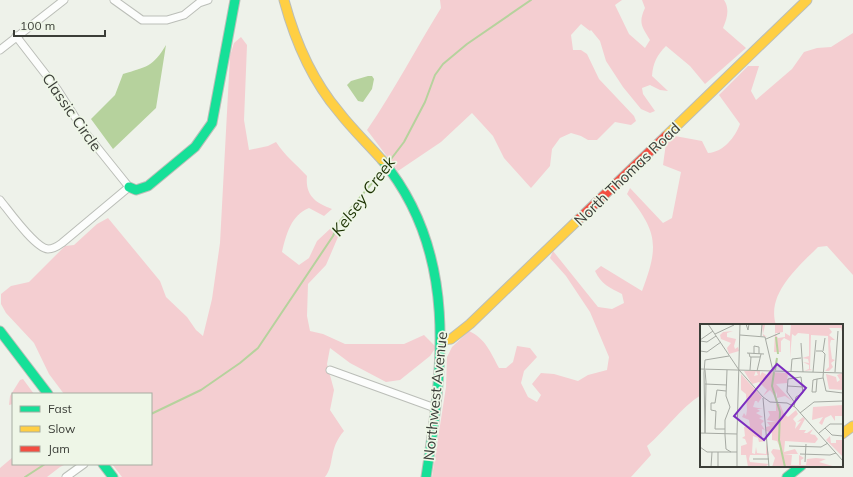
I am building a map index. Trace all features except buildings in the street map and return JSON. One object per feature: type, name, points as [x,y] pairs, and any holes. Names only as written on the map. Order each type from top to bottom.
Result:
[{"type":"street","points":[[0,50],[64,0]]},
{"type":"street","points":[[114,0],[142,20],[167,20],[184,15],[199,3],[208,0]]},
{"type":"street","points":[[0,200],[38,244],[49,249],[62,243],[130,187],[136,190],[148,186],[195,147],[212,122],[235,0]]},
{"type":"street","name":"Northwest Avenue","points":[[284,0],[297,44],[319,86],[338,112],[385,164],[413,209],[429,245],[440,296],[442,340],[426,477]]},
{"type":"street","name":"North Thomas Road","points":[[442,340],[452,339],[470,324],[807,0]]},
{"type":"street","name":"Classic Circle","points":[[16,36],[57,89],[84,131],[130,187]]},
{"type":"street","points":[[0,331],[47,393]]},
{"type":"street","points":[[330,370],[435,408]]},
{"type":"street","points":[[843,433],[853,426]]},
{"type":"street","points":[[66,477],[83,465]]},
{"type":"street","points":[[104,465],[113,477]]},
{"type":"street","points":[[787,477],[800,467]]},
{"type":"shaded area","points":[[440,0],[622,0],[615,5],[629,34],[645,48],[650,40],[641,21],[645,8],[642,0],[724,0],[727,7],[727,14],[723,28],[746,48],[705,84],[690,66],[666,46],[656,60],[653,67],[652,76],[668,91],[660,90],[650,85],[642,88],[643,94],[655,111],[650,113],[641,109],[623,87],[606,61],[600,41],[591,30],[590,31],[581,24],[571,35],[573,50],[581,50],[587,54],[599,79],[634,116],[636,121],[631,125],[615,122],[597,140],[588,140],[571,133],[560,138],[552,149],[550,166],[531,188],[504,158],[493,136],[472,113],[441,142],[398,171],[367,130],[441,8]]},
{"type":"shaded area","points":[[853,33],[853,275],[827,246],[818,247],[793,272],[780,292],[774,314],[776,324],[700,324],[700,396],[686,406],[647,446],[651,455],[631,477],[432,477],[446,387],[447,357],[452,347],[469,331],[475,334],[483,342],[499,368],[506,368],[513,362],[517,346],[530,348],[537,357],[524,371],[521,383],[528,397],[537,402],[541,395],[532,384],[541,373],[554,374],[578,381],[588,375],[607,370],[609,357],[590,312],[566,276],[550,258],[553,251],[598,307],[612,309],[624,303],[622,294],[606,285],[597,275],[595,271],[601,266],[642,291],[651,262],[653,251],[652,240],[650,230],[645,219],[627,194],[630,188],[663,223],[672,218],[681,172],[663,165],[666,143],[675,136],[702,141],[708,153],[719,150],[732,139],[740,124],[719,95],[748,66],[759,66],[751,91],[756,100],[792,69],[804,52],[817,48],[831,47]]},
{"type":"shaded area","points":[[241,37],[247,45],[244,120],[249,150],[268,146],[276,142],[287,156],[307,176],[308,188],[312,197],[321,204],[332,209],[324,216],[309,208],[298,215],[290,226],[282,252],[299,265],[309,258],[317,241],[332,227],[341,230],[326,265],[308,284],[307,316],[310,331],[323,334],[345,344],[404,344],[424,335],[436,347],[430,356],[400,380],[386,382],[350,363],[330,348],[327,364],[334,390],[330,410],[344,431],[336,444],[330,467],[325,477],[122,477],[113,465],[152,465],[152,393],[63,393],[49,374],[34,343],[6,313],[1,304],[1,294],[11,286],[29,282],[65,246],[74,245],[97,224],[108,218],[160,281],[166,297],[187,317],[196,330],[203,336],[212,299],[220,243],[230,56],[234,43]]},
{"type":"shaded area","points":[[166,45],[156,108],[113,149],[91,119],[115,95],[123,74],[143,68],[153,62]]},
{"type":"shaded area","points":[[372,76],[374,79],[372,89],[363,102],[358,101],[347,85],[351,81]]},
{"type":"shaded area","points":[[23,379],[33,393],[12,393],[12,404],[9,405],[10,396],[20,380]]},
{"type":"shaded area","points":[[12,458],[12,465],[64,465],[47,477],[0,477],[0,468]]},
{"type":"waterway","name":"Kelsey Creek","points":[[388,163],[404,142],[425,102],[435,75],[443,64],[467,44],[531,0]]},
{"type":"waterway","name":"Kelsey Creek","points":[[152,414],[201,390],[240,363],[258,348],[333,236],[339,222],[385,168]]},
{"type":"waterway","name":"Kelsey Creek","points":[[25,477],[43,465]]},
{"type":"traffic: fast","points":[[129,187],[136,190],[148,186],[195,147],[212,123],[235,0]]},
{"type":"traffic: fast","points":[[382,160],[407,196],[424,233],[434,272],[439,312],[440,353],[437,394],[426,477]]},
{"type":"traffic: fast","points":[[0,331],[47,393]]},
{"type":"traffic: fast","points":[[104,465],[113,477]]},
{"type":"traffic: fast","points":[[787,477],[800,467]]},
{"type":"traffic: slow","points":[[284,0],[293,30],[312,73],[329,99],[344,118],[382,160]]},
{"type":"traffic: slow","points":[[666,136],[807,0]]},
{"type":"traffic: slow","points":[[442,340],[451,339],[470,324],[579,219]]},
{"type":"traffic: slow","points":[[843,433],[853,426]]},
{"type":"traffic: jam","points":[[579,219],[666,136]]}]
